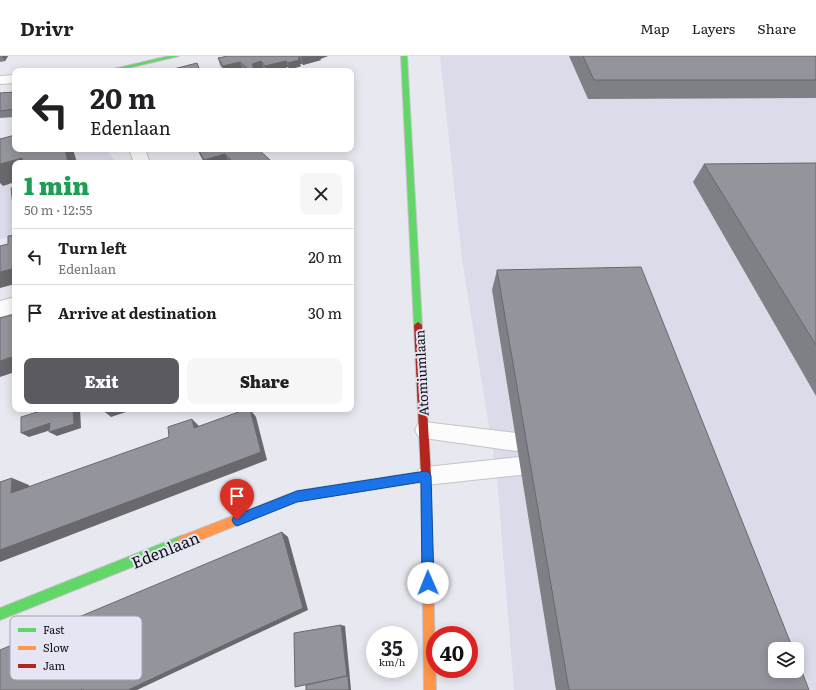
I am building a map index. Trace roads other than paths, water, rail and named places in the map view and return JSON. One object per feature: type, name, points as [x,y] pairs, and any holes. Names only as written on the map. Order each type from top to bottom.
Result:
[{"type":"street","points":[[122,68],[176,56]]},
{"type":"street","name":"Atomiumlaan","points":[[404,56],[426,476],[430,690]]},
{"type":"street","points":[[0,80],[12,79]]},
{"type":"street","points":[[0,309],[12,306]]},
{"type":"street","name":"Edenlaan","points":[[0,614],[297,496],[426,476]]},
{"type":"lane","points":[[424,430],[516,442]]},
{"type":"lane","points":[[426,476],[520,466]]}]
